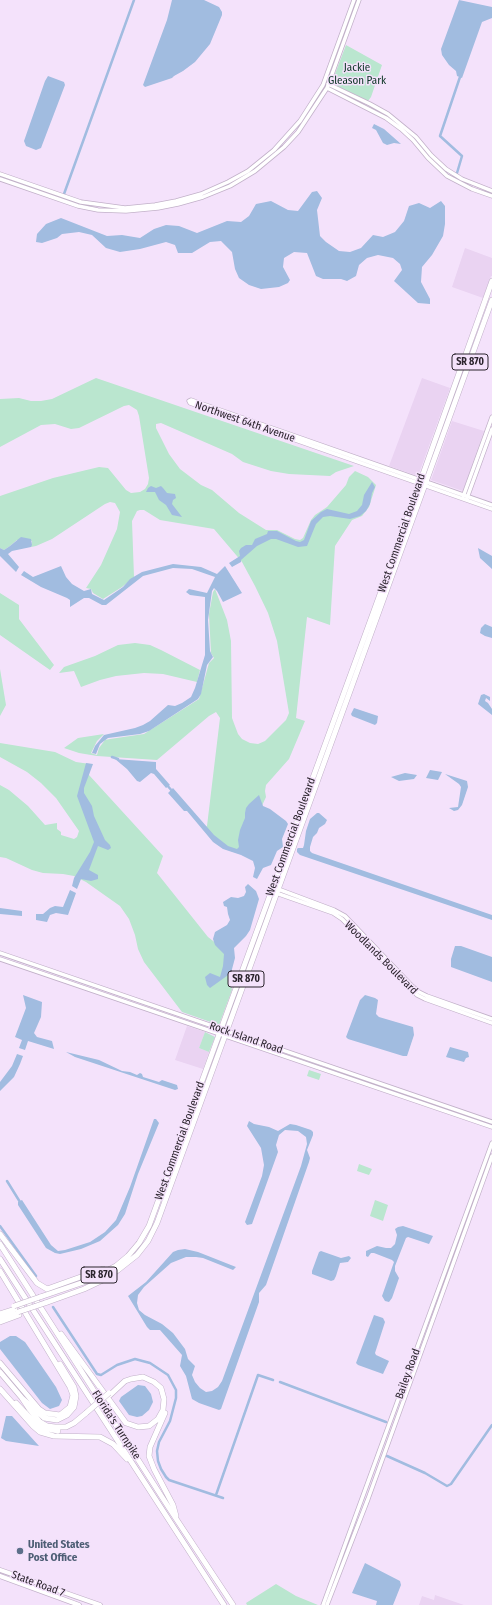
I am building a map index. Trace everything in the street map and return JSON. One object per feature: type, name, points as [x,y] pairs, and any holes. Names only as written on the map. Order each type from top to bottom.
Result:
[{"type":"highway","name":"West Commercial Boulevard","points":[[43,1301],[55,1292],[90,1280],[116,1266],[128,1256],[145,1234],[220,1032],[492,281]]},
{"type":"highway","name":"West Commercial Boulevard","points":[[0,1318],[43,1301],[58,1298],[84,1289],[106,1279],[128,1263],[148,1241],[157,1223],[227,1034],[492,300]]},
{"type":"highway","points":[[469,345],[471,350],[469,363]]},
{"type":"highway","points":[[449,402],[448,407],[450,415]]},
{"type":"highway","points":[[443,416],[446,418],[447,424]]},
{"type":"highway","points":[[0,1234],[37,1283],[47,1289],[110,1266],[124,1256],[145,1234]]},
{"type":"highway","name":"Florida's Turnpike","points":[[0,1244],[233,1605]]},
{"type":"highway","name":"Florida's Turnpike","points":[[0,1259],[224,1605]]},
{"type":"highway","points":[[0,1271],[70,1386],[73,1395],[70,1407],[60,1415],[45,1413],[39,1409],[0,1363]]},
{"type":"highway","points":[[0,1314],[16,1311],[43,1301]]},
{"type":"highway","name":"West Commercial Boulevard","points":[[0,1311],[16,1311]]},
{"type":"highway","points":[[0,1322],[16,1311]]},
{"type":"highway","points":[[0,1384],[35,1423],[43,1428],[59,1431],[71,1428],[87,1414],[110,1394],[126,1381],[143,1377],[154,1382],[161,1388],[164,1399],[163,1410],[158,1419],[149,1426],[138,1427],[126,1423],[68,1342],[50,1322]]},
{"type":"highway","points":[[0,1372],[22,1398],[39,1414],[50,1420],[63,1418],[72,1411],[76,1396],[74,1387],[58,1361],[48,1349]]},
{"type":"highway","points":[[110,1394],[125,1378],[138,1374],[157,1380],[165,1390],[167,1401],[166,1411],[150,1447],[149,1456],[154,1469],[173,1504],[177,1519]]},
{"type":"highway","points":[[0,1389],[40,1432],[54,1436],[94,1436],[106,1439],[118,1448],[137,1472]]},
{"type":"highway","points":[[22,1398],[40,1422],[54,1427],[66,1427],[87,1414]]},
{"type":"main road","name":"State Road 7","points":[[0,1570],[100,1605]]},
{"type":"main road","points":[[1,1576],[12,1574]]},
{"type":"main road","name":"State Road 7","points":[[1,1576],[77,1605]]},
{"type":"street","points":[[0,174],[81,202],[125,208],[176,201],[201,194],[228,182],[248,171],[274,150],[300,121],[323,85],[354,0]]},
{"type":"street","points":[[0,179],[78,206],[98,210],[126,211],[158,208],[178,204],[211,194],[255,171],[284,147],[298,132],[328,86],[359,0]]},
{"type":"street","points":[[328,86],[370,104],[398,122],[416,137],[447,176],[492,196]]},
{"type":"street","points":[[436,163],[462,179],[492,191]]},
{"type":"street","name":"Northwest 64th Avenue","points":[[419,482],[214,408],[191,400],[189,401],[190,404],[419,482],[425,484],[492,509]]},
{"type":"street","points":[[465,498],[492,417]]},
{"type":"street","points":[[465,498],[492,429]]},
{"type":"street","name":"Northwest 64th Avenue","points":[[465,498],[492,505]]},
{"type":"street","name":"Woodlands Boulevard","points":[[272,889],[334,910],[344,916],[419,992],[492,1019]]},
{"type":"street","name":"Woodlands Boulevard","points":[[278,891],[342,919],[417,995],[492,1023]]},
{"type":"street","name":"Rock Island Road","points":[[0,953],[220,1032]]},
{"type":"street","name":"Rock Island Road","points":[[0,959],[492,1122]]},
{"type":"street","name":"Rock Island Road","points":[[227,1034],[492,1127]]},
{"type":"street","name":"Bailey Road","points":[[323,1605],[492,1143]]},
{"type":"street","name":"Bailey Road","points":[[327,1605],[375,1479],[492,1156]]},
{"type":"street","points":[[77,1605],[80,1598]]},
{"type":"shaded area","points":[[465,248],[492,258],[492,276],[483,298],[452,287]]},
{"type":"shaded area","points":[[422,378],[450,388],[418,476],[389,466]]},
{"type":"shaded area","points":[[452,421],[484,431],[463,491],[431,480]]},
{"type":"shaded area","points":[[187,1026],[205,1032],[199,1048],[209,1052],[203,1069],[175,1060]]},
{"type":"shaded area","points":[[435,1595],[464,1605],[419,1605],[422,1596],[434,1600]]},
{"type":"green space","name":"Jackie Gleason Park","points":[[346,45],[382,65],[371,97],[368,101],[333,84],[333,79]]},
{"type":"green space","points":[[96,378],[354,466],[336,472],[330,476],[289,474],[271,471],[243,462],[232,454],[161,423],[156,424],[156,428],[169,454],[180,469],[201,485],[212,490],[239,513],[266,530],[277,530],[300,540],[303,538],[311,520],[315,515],[327,507],[346,485],[349,477],[355,471],[368,477],[376,485],[369,507],[362,516],[352,520],[335,546],[330,625],[307,617],[296,718],[305,721],[289,759],[266,785],[266,797],[241,851],[228,849],[205,828],[207,826],[220,718],[216,712],[209,716],[157,760],[97,756],[79,753],[64,748],[78,738],[104,734],[97,741],[91,753],[97,755],[99,748],[105,740],[144,734],[199,699],[209,663],[214,658],[211,653],[209,614],[213,592],[215,589],[227,620],[231,641],[232,718],[238,734],[242,739],[250,743],[258,744],[265,741],[286,720],[289,713],[277,641],[268,613],[242,562],[214,529],[160,520],[144,510],[140,510],[137,511],[132,521],[134,577],[122,587],[103,599],[93,593],[91,589],[86,588],[101,565],[117,529],[120,512],[115,503],[110,502],[52,539],[36,546],[31,547],[32,541],[17,540],[4,550],[0,548],[0,496],[53,478],[99,467],[108,468],[126,490],[131,493],[140,492],[145,489],[148,484],[149,478],[139,416],[137,410],[129,405],[79,428],[71,429],[55,424],[41,425],[0,447],[0,399],[19,398],[31,401],[41,401],[52,399]]},
{"type":"green space","points":[[0,593],[19,605],[19,619],[54,665],[50,670],[0,635]]},
{"type":"green space","points":[[135,643],[150,645],[200,670],[197,682],[163,674],[144,673],[116,676],[81,687],[74,671],[59,673],[64,667],[95,656],[118,645]]},
{"type":"green space","points":[[0,669],[6,705],[0,716]]},
{"type":"green space","points":[[0,743],[55,752],[76,762],[90,764],[89,775],[163,856],[157,873],[208,937],[226,951],[232,990],[219,1025],[182,1012],[144,962],[138,949],[129,919],[120,906],[86,882],[74,876],[43,873],[0,857],[0,785],[9,790],[28,806],[45,825],[57,823],[57,829],[61,832],[61,835],[74,839],[77,837],[79,831],[56,798],[41,783],[27,772],[0,757]]},
{"type":"green space","points":[[205,1032],[215,1037],[209,1052],[199,1048]]},
{"type":"green space","points":[[309,1070],[321,1074],[319,1080],[307,1076]]},
{"type":"green space","points":[[359,1164],[372,1169],[369,1175],[357,1171]]},
{"type":"green space","points":[[375,1200],[388,1205],[383,1221],[370,1216]]},
{"type":"green space","points":[[276,1584],[296,1596],[318,1605],[247,1605],[246,1603]]},
{"type":"water","points":[[172,0],[204,0],[219,7],[222,15],[210,44],[195,62],[172,78],[145,87],[143,85],[167,20]]},
{"type":"water","points":[[459,0],[492,7],[492,18],[482,22],[462,78],[457,76],[456,71],[449,65],[442,55],[441,49]]},
{"type":"water","points":[[48,76],[64,82],[65,85],[41,148],[36,150],[26,146],[24,141]]},
{"type":"water","points":[[374,124],[384,129],[401,144],[394,143],[387,145],[383,143],[376,130],[372,128]]},
{"type":"water","points":[[317,191],[322,198],[317,210],[320,236],[339,251],[350,252],[361,248],[373,235],[383,237],[395,232],[404,221],[409,206],[419,203],[430,208],[441,201],[445,206],[443,236],[432,255],[422,267],[421,282],[430,299],[430,304],[418,303],[394,281],[402,270],[400,264],[393,258],[378,255],[367,258],[359,265],[356,276],[347,281],[341,279],[323,279],[316,276],[307,253],[294,252],[284,258],[283,267],[290,280],[288,283],[279,287],[261,289],[249,285],[239,278],[235,269],[232,252],[221,241],[210,242],[192,253],[178,253],[175,245],[166,242],[140,249],[120,252],[106,248],[92,235],[79,232],[62,234],[57,238],[42,243],[36,242],[37,234],[46,224],[61,218],[107,236],[122,235],[140,238],[154,229],[166,225],[179,226],[197,233],[227,221],[241,222],[249,216],[256,204],[271,201],[288,210],[298,211],[312,192]]},
{"type":"water","points":[[372,482],[375,487],[370,504],[366,511],[360,516],[350,519],[330,516],[323,517],[316,524],[307,546],[298,547],[276,539],[271,539],[257,546],[241,560],[241,562],[232,567],[229,563],[240,556],[239,551],[241,548],[246,545],[252,545],[255,539],[267,534],[268,531],[277,531],[300,542],[304,540],[311,521],[321,512],[327,509],[349,514],[357,511],[362,505],[364,495]]},
{"type":"water","points":[[151,486],[156,488],[161,486],[167,493],[175,494],[176,498],[173,500],[172,504],[182,517],[172,515],[166,505],[159,500],[155,492],[146,492]]},
{"type":"water","points":[[21,537],[31,539],[32,545],[31,547],[12,551],[8,554],[19,567],[16,572],[0,556],[0,548],[4,550]]},
{"type":"water","points":[[478,548],[492,556],[492,569],[480,558]]},
{"type":"water","points":[[173,564],[201,567],[217,574],[225,566],[242,593],[223,602],[214,588],[212,591],[208,620],[210,651],[213,657],[207,665],[201,694],[198,699],[149,731],[140,734],[108,738],[100,744],[96,754],[92,753],[95,746],[104,735],[143,725],[150,721],[168,705],[175,706],[191,697],[205,655],[205,597],[190,595],[186,592],[189,589],[207,593],[215,577],[192,569],[173,568],[143,576],[106,605],[102,605],[89,598],[84,598],[70,607],[70,600],[67,598],[41,587],[21,575],[24,571],[33,577],[61,566],[66,577],[72,584],[84,591],[91,589],[92,594],[104,600],[123,587],[130,579],[142,572]]},
{"type":"water","points":[[485,624],[492,627],[492,638],[480,633],[481,628]]},
{"type":"water","points":[[484,694],[490,697],[490,701],[486,698],[485,701],[492,709],[492,715],[478,704],[481,695]]},
{"type":"water","points":[[354,708],[378,716],[377,723],[375,725],[352,716],[351,714]]},
{"type":"water","points":[[115,759],[156,762],[156,769],[170,785],[166,788],[154,774],[151,773],[140,782],[137,781],[127,769]]},
{"type":"water","points":[[86,763],[93,764],[84,788],[84,793],[92,806],[94,816],[105,840],[111,848],[108,850],[98,846],[89,870],[98,875],[98,879],[91,881],[81,879],[77,889],[72,886],[74,878],[90,852],[94,842],[77,796]]},
{"type":"water","points":[[430,770],[442,772],[438,780],[426,778]]},
{"type":"water","points":[[405,773],[417,775],[414,779],[399,781],[391,777]]},
{"type":"water","points":[[445,774],[467,781],[468,787],[462,805],[458,810],[454,811],[449,808],[458,807],[461,787]]},
{"type":"water","points":[[173,788],[214,835],[228,846],[237,849],[239,847],[238,840],[245,818],[246,808],[259,795],[263,806],[270,809],[288,824],[282,839],[283,847],[277,851],[271,865],[263,868],[257,879],[253,877],[255,868],[253,861],[223,849],[213,842],[187,811],[184,811],[168,793]]},
{"type":"water","points":[[317,813],[327,820],[313,837],[310,847],[310,851],[312,853],[492,915],[492,920],[300,855],[297,852],[297,849],[303,848],[310,819]]},
{"type":"water","points":[[248,884],[256,891],[259,899],[250,930],[234,948],[235,958],[231,973],[210,988],[207,985],[205,977],[210,973],[220,977],[223,966],[224,954],[215,945],[213,939],[215,932],[227,925],[230,920],[227,907],[224,906],[223,902],[231,897],[238,898],[244,896],[246,892],[245,887]]},
{"type":"water","points":[[70,890],[76,893],[68,915],[56,913],[50,915],[47,922],[36,920],[36,914],[43,914],[55,906],[63,907]]},
{"type":"water","points":[[0,908],[22,911],[22,916],[0,914]]},
{"type":"water","points":[[455,946],[461,946],[492,957],[492,982],[451,967],[451,959]]},
{"type":"water","points":[[23,995],[42,1002],[41,1017],[34,1033],[37,1037],[52,1041],[54,1049],[28,1041],[25,1050],[19,1048],[22,1040],[15,1037],[26,1008]]},
{"type":"water","points":[[365,995],[378,1000],[376,1014],[379,1017],[413,1027],[414,1035],[407,1056],[348,1039],[346,1037],[360,1000]]},
{"type":"water","points":[[450,1047],[468,1052],[469,1057],[466,1058],[464,1062],[446,1057]]},
{"type":"water","points":[[66,1052],[99,1060],[122,1071],[137,1075],[140,1073],[143,1077],[159,1082],[162,1080],[177,1085],[178,1089],[175,1090],[75,1057]]},
{"type":"water","points":[[17,1054],[23,1056],[20,1064],[14,1077],[0,1091],[0,1082],[12,1066]]},
{"type":"water","points":[[154,1119],[156,1119],[159,1123],[138,1174],[125,1214],[118,1225],[100,1241],[81,1249],[60,1254],[46,1248],[18,1205],[18,1202],[22,1200],[51,1245],[58,1251],[90,1242],[105,1232],[116,1220],[130,1187]]},
{"type":"water","points":[[249,1121],[254,1124],[269,1127],[278,1131],[290,1124],[296,1125],[311,1130],[313,1135],[307,1150],[310,1158],[309,1162],[266,1285],[259,1293],[259,1302],[221,1409],[219,1410],[192,1399],[186,1376],[180,1366],[182,1355],[160,1330],[150,1330],[147,1327],[128,1296],[146,1282],[173,1252],[178,1250],[185,1249],[198,1252],[236,1267],[233,1270],[203,1258],[186,1257],[171,1263],[144,1287],[138,1295],[137,1303],[139,1310],[162,1324],[173,1333],[185,1349],[188,1359],[195,1366],[192,1375],[200,1388],[206,1392],[212,1391],[218,1387],[222,1381],[301,1166],[307,1144],[306,1137],[298,1131],[285,1130],[279,1135],[276,1145],[278,1152],[252,1224],[247,1225],[245,1222],[262,1176],[264,1165],[261,1148],[247,1126]]},
{"type":"water","points":[[403,1226],[433,1236],[429,1244],[408,1237],[406,1238],[395,1266],[395,1271],[399,1278],[392,1298],[389,1302],[385,1301],[382,1296],[394,1262],[374,1253],[371,1253],[368,1257],[366,1256],[366,1251],[377,1246],[391,1248],[395,1244],[397,1235],[395,1229]]},
{"type":"water","points":[[321,1251],[341,1258],[349,1256],[351,1258],[348,1262],[340,1263],[334,1280],[331,1281],[312,1274],[319,1252]]},
{"type":"water","points":[[374,1315],[383,1318],[385,1322],[375,1353],[376,1355],[389,1361],[383,1374],[356,1363]]},
{"type":"water","points":[[10,1336],[16,1336],[25,1342],[56,1387],[62,1400],[59,1406],[50,1409],[42,1403],[0,1349],[0,1342]]},
{"type":"water","points":[[138,1385],[145,1386],[151,1394],[153,1402],[149,1410],[142,1416],[137,1417],[129,1415],[119,1401],[121,1397]]},
{"type":"water","points":[[6,1416],[12,1416],[39,1446],[6,1441],[1,1438]]},
{"type":"water","points":[[365,1563],[400,1581],[401,1585],[393,1605],[376,1605],[377,1601],[352,1593]]},
{"type":"waterway","points":[[64,194],[134,0]]},
{"type":"waterway","points":[[457,173],[462,156],[440,136],[461,74]]},
{"type":"waterway","points":[[112,757],[118,759]]},
{"type":"waterway","points":[[166,784],[173,792]]},
{"type":"waterway","points":[[7,1181],[20,1202]]},
{"type":"waterway","points":[[0,1226],[36,1276]]},
{"type":"waterway","points":[[53,1307],[97,1374],[101,1375],[117,1365],[135,1359],[150,1363],[168,1375],[176,1390],[176,1398],[170,1421],[159,1442],[157,1451],[161,1469],[169,1480],[223,1498]]},
{"type":"waterway","points":[[216,1495],[258,1375],[273,1380]]},
{"type":"waterway","points":[[280,1382],[386,1422]]},
{"type":"waterway","points":[[387,1456],[425,1473],[447,1486],[451,1484],[492,1425]]},
{"type":"place","name":"United States Post Office","points":[[20,1551]]}]
